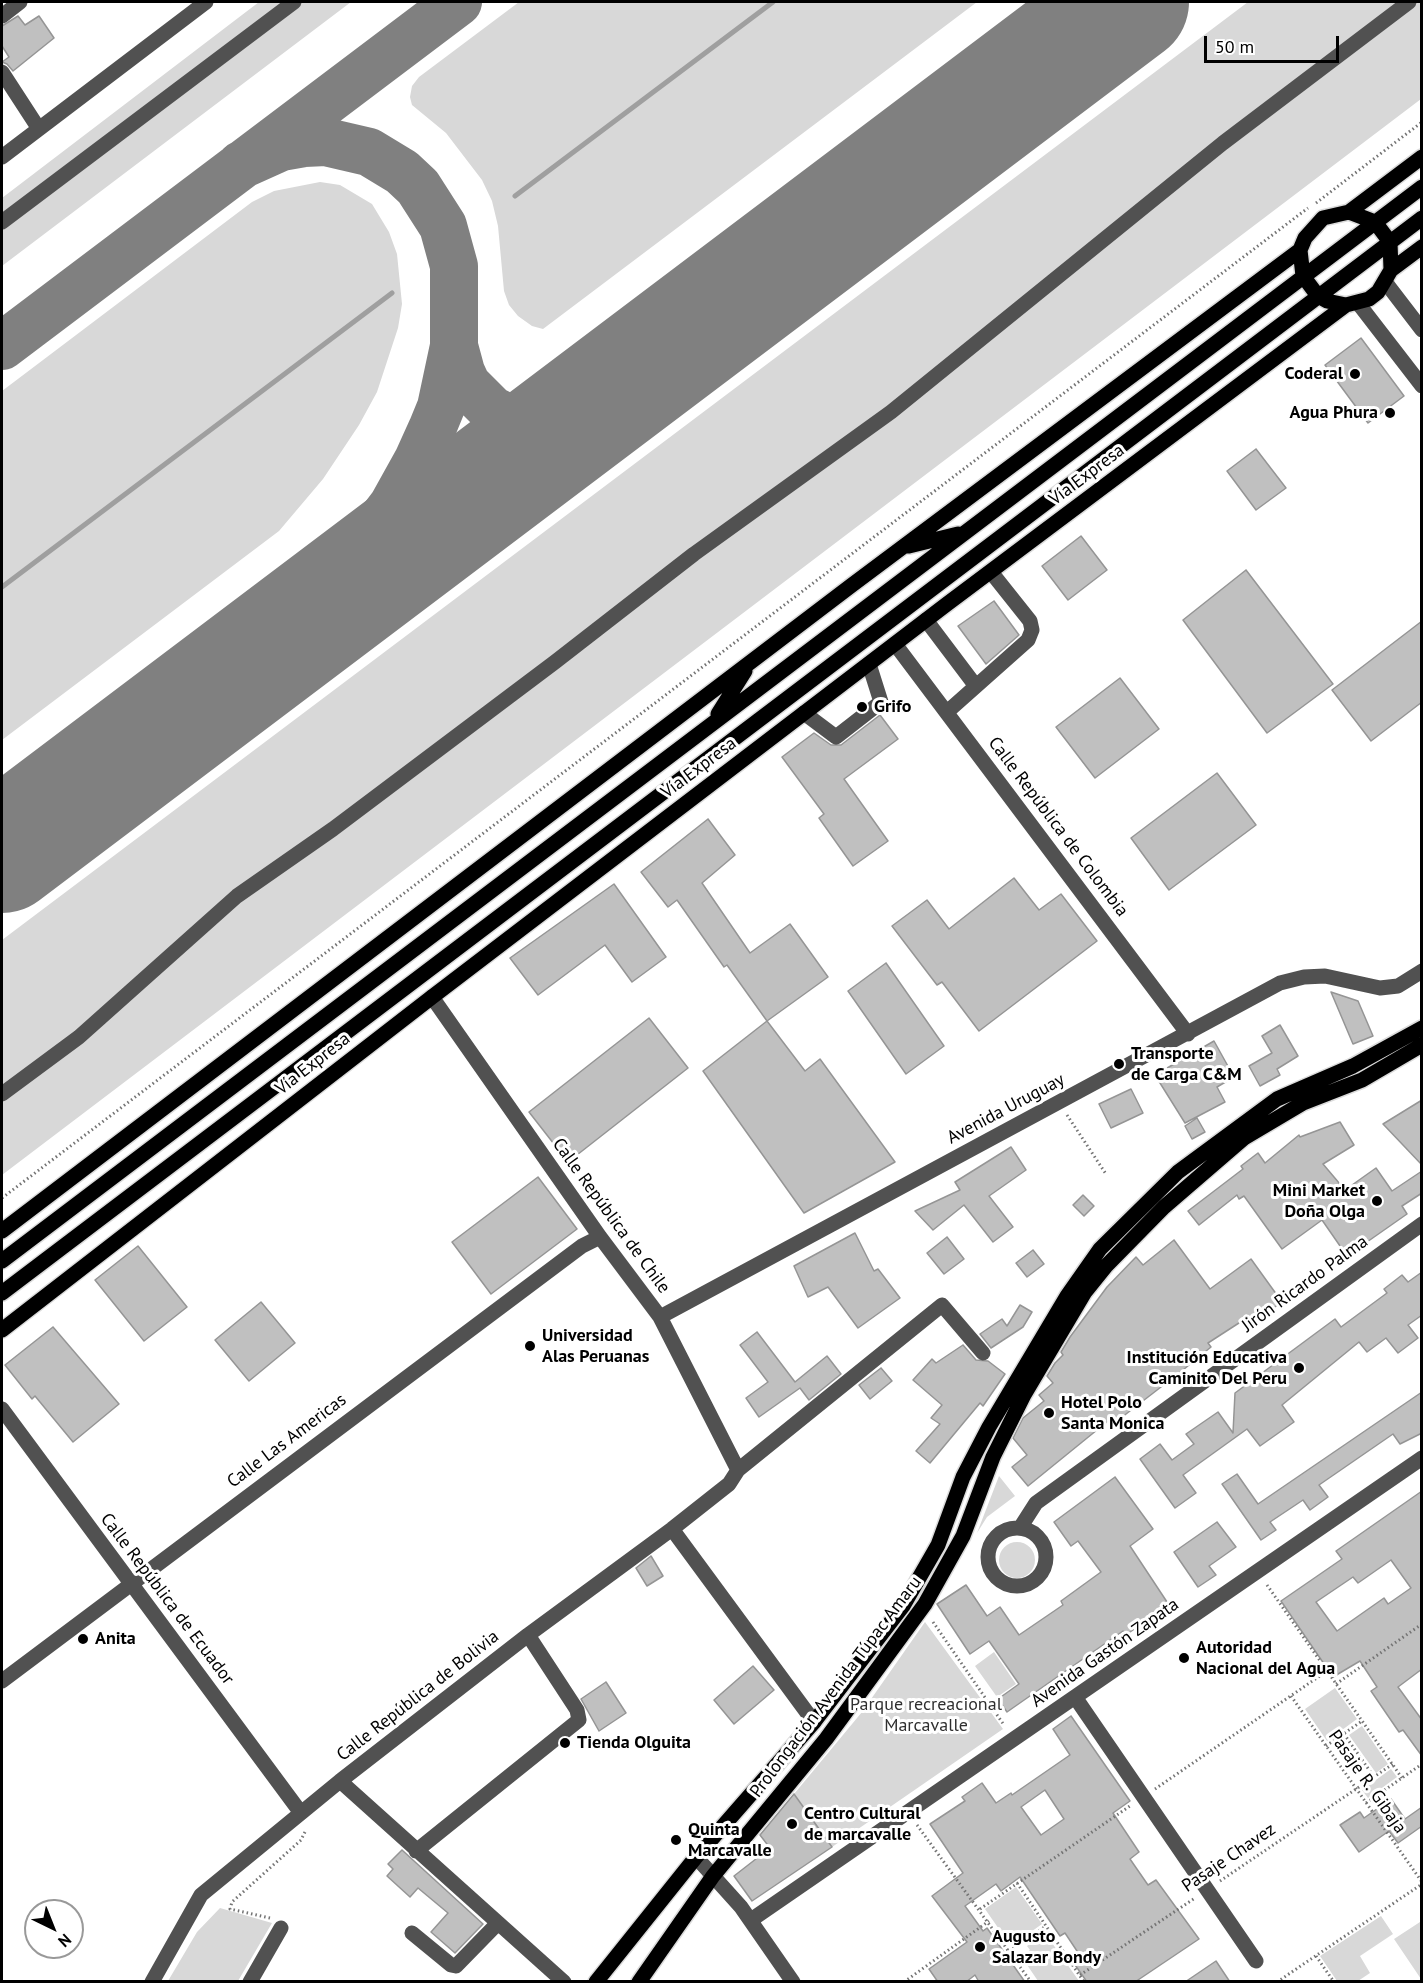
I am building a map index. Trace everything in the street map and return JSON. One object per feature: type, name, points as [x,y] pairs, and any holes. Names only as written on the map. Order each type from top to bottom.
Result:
[{"type":"main road","points":[[1349,212],[1422,157]]},
{"type":"main road","name":"Vía Expresa","points":[[2,1261],[1422,187]]},
{"type":"main road","points":[[2,1231],[749,663],[1300,250],[1312,227],[1335,213],[1349,212],[1375,222],[1390,242],[1388,277]]},
{"type":"main road","name":"Vía Expresa","points":[[2,1293],[1422,218]]},
{"type":"main road","name":"Vía Expresa","points":[[2,1330],[432,997],[947,604],[1352,304],[1369,299],[1388,277],[1422,247]]},
{"type":"main road","points":[[1300,250],[1303,276],[1318,296],[1336,304],[1352,304]]},
{"type":"main road","points":[[903,547],[964,532]]},
{"type":"main road","points":[[947,604],[979,553]]},
{"type":"main road","points":[[712,724],[749,663]]},
{"type":"main road","points":[[729,742],[799,717]]},
{"type":"main road","name":"Prolongación Avenida Túpac Amaru","points":[[596,1982],[696,1857],[814,1722],[903,1606],[938,1545],[963,1477],[989,1427],[1067,1296],[1100,1249],[1178,1172],[1277,1099],[1353,1066],[1422,1028]]},
{"type":"main road","name":"Prolongación Avenida Túpac Amaru","points":[[639,1982],[713,1876],[826,1739],[926,1604],[963,1536],[993,1457],[1024,1395],[1085,1292],[1106,1266],[1164,1208],[1244,1138],[1303,1103],[1362,1080],[1422,1045]]},
{"type":"street","points":[[2,16],[21,2]]},
{"type":"street","points":[[2,157],[206,2]]},
{"type":"street","points":[[2,222],[294,2]]},
{"type":"street","points":[[2,1094],[79,1037],[237,896],[333,829],[694,554],[891,412],[1223,143],[1409,2]]},
{"type":"street","points":[[2,72],[39,129]]},
{"type":"street","points":[[1388,277],[1422,330]]},
{"type":"street","points":[[1352,304],[1422,386]]},
{"type":"street","points":[[947,712],[1028,639],[1032,630],[1030,621],[991,572]]},
{"type":"street","points":[[926,620],[975,685]]},
{"type":"street","name":"Calle República de Colombia","points":[[895,645],[1188,1034]]},
{"type":"street","points":[[799,717],[836,737],[881,702],[869,664]]},
{"type":"street","name":"Avenida Uruguay","points":[[660,1317],[1280,983],[1304,977],[1325,976],[1380,988],[1398,986],[1422,971]]},
{"type":"street","name":"Calle República de Chile","points":[[432,997],[600,1237],[660,1317],[738,1470]]},
{"type":"street","name":"Jirón Ricardo Palma","points":[[1020,1528],[1036,1503],[1422,1224]]},
{"type":"street","name":"Calle Las Americas","points":[[2,1682],[131,1582],[572,1253],[600,1237]]},
{"type":"street","name":"Calle República de Bolivia","points":[[152,1982],[201,1895],[340,1781],[528,1635],[729,1484],[738,1470],[942,1305],[983,1353]]},
{"type":"street","name":"Calle República de Ecuador","points":[[2,1409],[301,1813]]},
{"type":"street","name":"Avenida Gastón Zapata","points":[[751,1920],[1422,1458]]},
{"type":"street","points":[[672,1529],[814,1722]]},
{"type":"street","points":[[416,1851],[579,1720],[577,1710],[528,1635]]},
{"type":"street","points":[[1076,1697],[1256,1961]]},
{"type":"street","points":[[340,1781],[564,1982]]},
{"type":"street","points":[[696,1857],[751,1920],[790,1980]]},
{"type":"street","points":[[412,1933],[450,1965],[456,1966],[498,1923]]},
{"type":"street","points":[[250,1982],[281,1928]]},
{"type":"path","points":[[2,1198],[1422,122]]},
{"type":"path","points":[[1071,1120],[1106,1174]]},
{"type":"path","name":"Pasaje R. Gibaja","points":[[1262,1578],[1402,1778]]},
{"type":"path","points":[[927,1613],[1007,1729]]},
{"type":"path","points":[[1336,1684],[1422,1624]]},
{"type":"path","name":"Pasaje R. Gibaja","points":[[1291,1696],[1422,1883]]},
{"type":"path","points":[[1326,1746],[1362,1721]]},
{"type":"path","points":[[1344,1734],[1374,1777]]},
{"type":"path","name":"Pasaje Chavez","points":[[1080,1975],[1393,1764]]},
{"type":"path","points":[[1366,1803],[1422,1764]]},
{"type":"path","points":[[281,1928],[280,1922],[274,1919],[230,1909],[232,1902],[301,1840],[306,1828],[301,1813]]},
{"type":"path","points":[[908,1813],[989,1921],[1031,1982]]},
{"type":"path","points":[[1017,1883],[1084,1982]]},
{"type":"path","points":[[1277,1982],[1422,1883]]},
{"type":"path","points":[[904,1982],[989,1921]]},
{"type":"path","points":[[1009,1951],[1046,1926]]},
{"type":"path","points":[[1316,1955],[1334,1982]]},
{"type":"green space","points":[[259,2],[351,2],[2,266],[2,198]]},
{"type":"green space","points":[[519,2],[977,2],[543,329],[532,326],[518,316],[509,305],[504,291],[498,226],[492,201],[482,180],[446,133],[412,105],[410,97],[412,86],[419,77]]},
{"type":"green space","points":[[1248,2],[1421,2],[1421,99],[2,1175],[2,940]]},
{"type":"green space","points":[[320,182],[340,185],[372,204],[389,232],[397,254],[402,304],[398,328],[377,392],[359,425],[323,479],[279,531],[2,740],[2,391],[252,202],[274,191]]},
{"type":"green space","points":[[999,1476],[1015,1496],[987,1517],[977,1533]]},
{"type":"green space","points":[[1017,1542],[1030,1547],[1035,1560],[1030,1573],[1017,1578],[1004,1573],[999,1560],[1004,1547]]},
{"type":"green space","name":"Parque recreacional Marcavalle","points":[[925,1622],[1003,1729],[832,1847],[794,1794],[862,1712]]},
{"type":"green space","points":[[994,1652],[1016,1684],[997,1697],[975,1666]]},
{"type":"green space","points":[[1335,1688],[1357,1719],[1327,1741],[1305,1709]]},
{"type":"green space","points":[[1362,1726],[1388,1764],[1376,1773],[1349,1735]]},
{"type":"green space","points":[[1391,1769],[1397,1777],[1368,1798],[1362,1790]]},
{"type":"green space","points":[[1016,1887],[1042,1924],[1021,1939],[1018,1936],[1008,1942],[985,1909]]},
{"type":"green space","points":[[220,1908],[272,1923],[238,1981],[168,1981],[197,1932]]},
{"type":"green space","points":[[1381,1916],[1393,1934],[1360,1956],[1370,1973],[1358,1981],[1337,1981],[1320,1956]]},
{"type":"green space","points":[[1420,1922],[1422,1925],[1421,1979],[1394,1939]]},
{"type":"green space","points":[[1045,1933],[1079,1981],[1038,1981],[1021,1956],[1030,1950],[1027,1946]]},
{"type":"building","points":[[18,16],[25,25],[39,16],[54,38],[13,71],[2,62],[9,57],[2,46],[2,26]]},
{"type":"building","points":[[1361,338],[1404,396],[1368,423],[1325,365]]},
{"type":"building","points":[[1256,449],[1286,488],[1256,510],[1227,471]]},
{"type":"building","points":[[1081,536],[1107,570],[1068,600],[1042,566]]},
{"type":"building","points":[[1246,570],[1333,684],[1267,733],[1183,620]]},
{"type":"building","points":[[994,601],[1019,635],[986,664],[958,626]]},
{"type":"building","points":[[1422,621],[1422,702],[1371,741],[1332,690]]},
{"type":"building","points":[[1120,678],[1159,729],[1095,778],[1056,727]]},
{"type":"building","points":[[880,715],[898,739],[844,779],[888,841],[853,866],[819,818],[824,814],[782,757],[814,733],[831,745],[841,745]]},
{"type":"building","points":[[1217,773],[1256,825],[1169,890],[1131,838]]},
{"type":"building","points":[[708,819],[735,855],[702,883],[750,953],[790,924],[828,977],[767,1021],[727,965],[724,967],[677,900],[668,907],[641,872]]},
{"type":"building","points":[[1014,878],[1039,910],[1061,894],[1097,941],[979,1031],[942,982],[937,985],[892,926],[927,900],[949,929]]},
{"type":"building","points":[[614,884],[666,957],[632,982],[605,945],[538,995],[510,958]]},
{"type":"building","points":[[886,963],[944,1046],[906,1074],[848,991]]},
{"type":"building","points":[[1331,992],[1358,1001],[1373,1036],[1353,1044]]},
{"type":"building","points":[[649,1018],[688,1068],[568,1162],[529,1112]]},
{"type":"building","points":[[767,1021],[805,1071],[820,1059],[895,1162],[804,1213],[703,1071]]},
{"type":"building","points":[[1280,1025],[1298,1056],[1277,1069],[1280,1075],[1260,1086],[1249,1066],[1272,1053],[1262,1036]]},
{"type":"building","points":[[1214,1041],[1234,1077],[1217,1087],[1225,1102],[1185,1123],[1155,1075]]},
{"type":"building","points":[[1131,1089],[1143,1113],[1111,1128],[1099,1104]]},
{"type":"building","points":[[1422,1100],[1422,1165],[1383,1124]]},
{"type":"building","points":[[1197,1118],[1205,1132],[1192,1139],[1185,1126]]},
{"type":"building","points":[[1340,1122],[1354,1145],[1323,1164],[1345,1190],[1376,1168],[1392,1191],[1422,1171],[1422,1193],[1402,1206],[1407,1214],[1347,1256],[1322,1220],[1282,1249],[1244,1196],[1239,1199],[1237,1195],[1199,1225],[1188,1211],[1243,1169],[1241,1166],[1258,1153],[1265,1163],[1299,1135],[1300,1137]]},
{"type":"building","points":[[1011,1147],[1026,1170],[989,1196],[1013,1227],[993,1242],[964,1205],[933,1230],[915,1211],[960,1190],[955,1182]]},
{"type":"building","points":[[538,1177],[577,1229],[491,1294],[452,1242]]},
{"type":"building","points":[[1083,1195],[1094,1206],[1084,1216],[1073,1205]]},
{"type":"building","points":[[855,1233],[874,1271],[878,1269],[900,1298],[858,1328],[828,1287],[808,1297],[794,1266]]},
{"type":"building","points":[[947,1237],[964,1259],[944,1274],[927,1253]]},
{"type":"building","points":[[1174,1240],[1210,1289],[1251,1259],[1282,1302],[1246,1327],[1242,1321],[1208,1343],[1211,1347],[1183,1370],[1117,1421],[1113,1417],[1028,1486],[1012,1467],[1027,1455],[1013,1438],[1023,1418],[1044,1401],[1039,1395],[1053,1383],[1047,1376],[1063,1355],[1061,1352],[1107,1287],[1136,1257],[1143,1265]]},
{"type":"building","points":[[138,1246],[187,1307],[144,1341],[95,1280]]},
{"type":"building","points":[[1033,1250],[1044,1264],[1027,1277],[1016,1263]]},
{"type":"building","points":[[1422,1272],[1422,1315],[1408,1325],[1418,1338],[1398,1353],[1386,1338],[1367,1352],[1359,1342],[1282,1405],[1294,1422],[1260,1446],[1247,1429],[1183,1475],[1196,1493],[1175,1508],[1140,1459],[1160,1444],[1172,1460],[1194,1444],[1186,1434],[1218,1412],[1233,1433],[1235,1393],[1335,1319],[1341,1327],[1387,1293],[1384,1289],[1402,1275],[1408,1282]]},
{"type":"building","points":[[261,1302],[295,1343],[249,1381],[215,1340]]},
{"type":"building","points":[[1020,1305],[1032,1312],[1023,1327],[991,1348],[980,1334],[1002,1319],[1007,1326]]},
{"type":"building","points":[[53,1327],[119,1404],[73,1442],[35,1396],[32,1399],[5,1365]]},
{"type":"building","points":[[757,1332],[795,1382],[827,1356],[841,1374],[809,1400],[800,1388],[759,1417],[746,1398],[768,1382],[740,1345]]},
{"type":"building","points":[[963,1345],[976,1360],[988,1361],[1005,1374],[983,1406],[980,1403],[930,1463],[916,1451],[940,1424],[931,1418],[942,1405],[913,1380],[932,1359],[936,1363]]},
{"type":"building","points":[[881,1368],[892,1381],[870,1399],[859,1385]]},
{"type":"building","points":[[1422,1392],[1422,1433],[1400,1444],[1393,1434],[1319,1485],[1328,1497],[1310,1510],[1303,1500],[1270,1522],[1276,1530],[1261,1540],[1222,1484],[1237,1474],[1258,1504]]},
{"type":"building","points":[[1115,1477],[1153,1529],[1130,1546],[1171,1608],[1153,1621],[1151,1617],[1126,1635],[1123,1631],[1007,1712],[998,1699],[1019,1684],[989,1641],[970,1654],[937,1604],[966,1585],[987,1616],[1000,1607],[1019,1635],[1063,1605],[1061,1601],[1101,1572],[1078,1541],[1071,1546],[1054,1522]]},
{"type":"building","points":[[1422,1491],[1422,1669],[1398,1687],[1422,1720],[1422,1756],[1403,1730],[1399,1732],[1371,1691],[1377,1687],[1360,1661],[1333,1677],[1281,1601],[1342,1559],[1336,1551]],"holes":[[[1391,1560],[1411,1588],[1388,1604],[1384,1598],[1337,1631],[1316,1602],[1353,1577],[1358,1583]]]},
{"type":"building","points":[[1217,1522],[1236,1547],[1209,1566],[1216,1575],[1198,1587],[1174,1552]]},
{"type":"building","points":[[651,1556],[663,1576],[647,1586],[636,1568]]},
{"type":"building","points":[[753,1666],[774,1690],[734,1724],[714,1700]]},
{"type":"building","points":[[606,1682],[626,1713],[599,1731],[581,1699]]},
{"type":"building","points":[[1071,1716],[1130,1801],[1113,1813],[1139,1852],[1130,1859],[1148,1885],[1156,1880],[1199,1939],[1135,1982],[1087,1982],[1073,1962],[1081,1957],[1065,1933],[1060,1936],[1020,1877],[1001,1891],[996,1884],[965,1906],[983,1931],[987,1928],[1025,1982],[979,1982],[975,1975],[966,1982],[938,1982],[929,1969],[967,1942],[932,1896],[963,1873],[930,1824],[965,1801],[962,1797],[982,1783],[996,1803],[1011,1793],[1012,1795],[1070,1755],[1053,1729]],"holes":[[[1045,1790],[1064,1819],[1041,1835],[1021,1807]]]},
{"type":"building","name":"Centro Cultural de marcavalle","points":[[794,1794],[832,1847],[752,1901],[734,1876],[770,1848],[760,1835]]},
{"type":"building","points":[[1391,1799],[1405,1819],[1422,1807],[1422,1826],[1398,1843],[1389,1831],[1359,1852],[1340,1825],[1360,1812],[1364,1818]]},
{"type":"building","points":[[402,1850],[483,1924],[455,1953],[431,1932],[448,1913],[418,1888],[410,1897],[387,1876],[393,1869],[388,1864]]},
{"type":"building","points":[[1216,1961],[1230,1982],[1185,1982]]},
{"type":"waterway","points":[[515,196],[773,2]]},
{"type":"waterway","points":[[2,587],[392,293]]},
{"type":"taxiway","points":[[2,346],[458,2]]},
{"type":"taxiway","points":[[241,165],[281,147],[304,143],[326,142],[369,152],[402,172],[418,187],[443,226],[454,266],[454,346],[441,407],[432,429],[393,505],[301,626]]},
{"type":"taxiway","points":[[454,346],[467,385],[492,410],[508,418],[526,423],[545,424],[562,419],[598,402]]},
{"type":"runway","points":[[2,852],[1128,2]]},
{"type":"place","name":"Coderal","points":[[1355,374]]},
{"type":"place","name":"Agua Phura","points":[[1390,413]]},
{"type":"place","name":"Grifo","points":[[862,707]]},
{"type":"place","name":"Transporte de Carga C&M","points":[[1119,1064]]},
{"type":"place","name":"Mini Market Doña Olga","points":[[1377,1201]]},
{"type":"place","name":"Universidad Alas Peruanas","points":[[530,1346]]},
{"type":"place","name":"Institución Educativa Caminito Del Peru","points":[[1299,1368]]},
{"type":"place","name":"Hotel Polo Santa Monica","points":[[1049,1413]]},
{"type":"place","name":"Anita","points":[[83,1639]]},
{"type":"place","name":"Autoridad Nacional del Agua","points":[[1184,1658]]},
{"type":"place","name":"Tienda Olguita","points":[[565,1743]]},
{"type":"place","name":"Centro Cultural de marcavalle","points":[[792,1824]]},
{"type":"place","name":"Quinta Marcavalle","points":[[676,1840]]},
{"type":"place","name":"Augusto Salazar Bondy","points":[[980,1947]]}]
